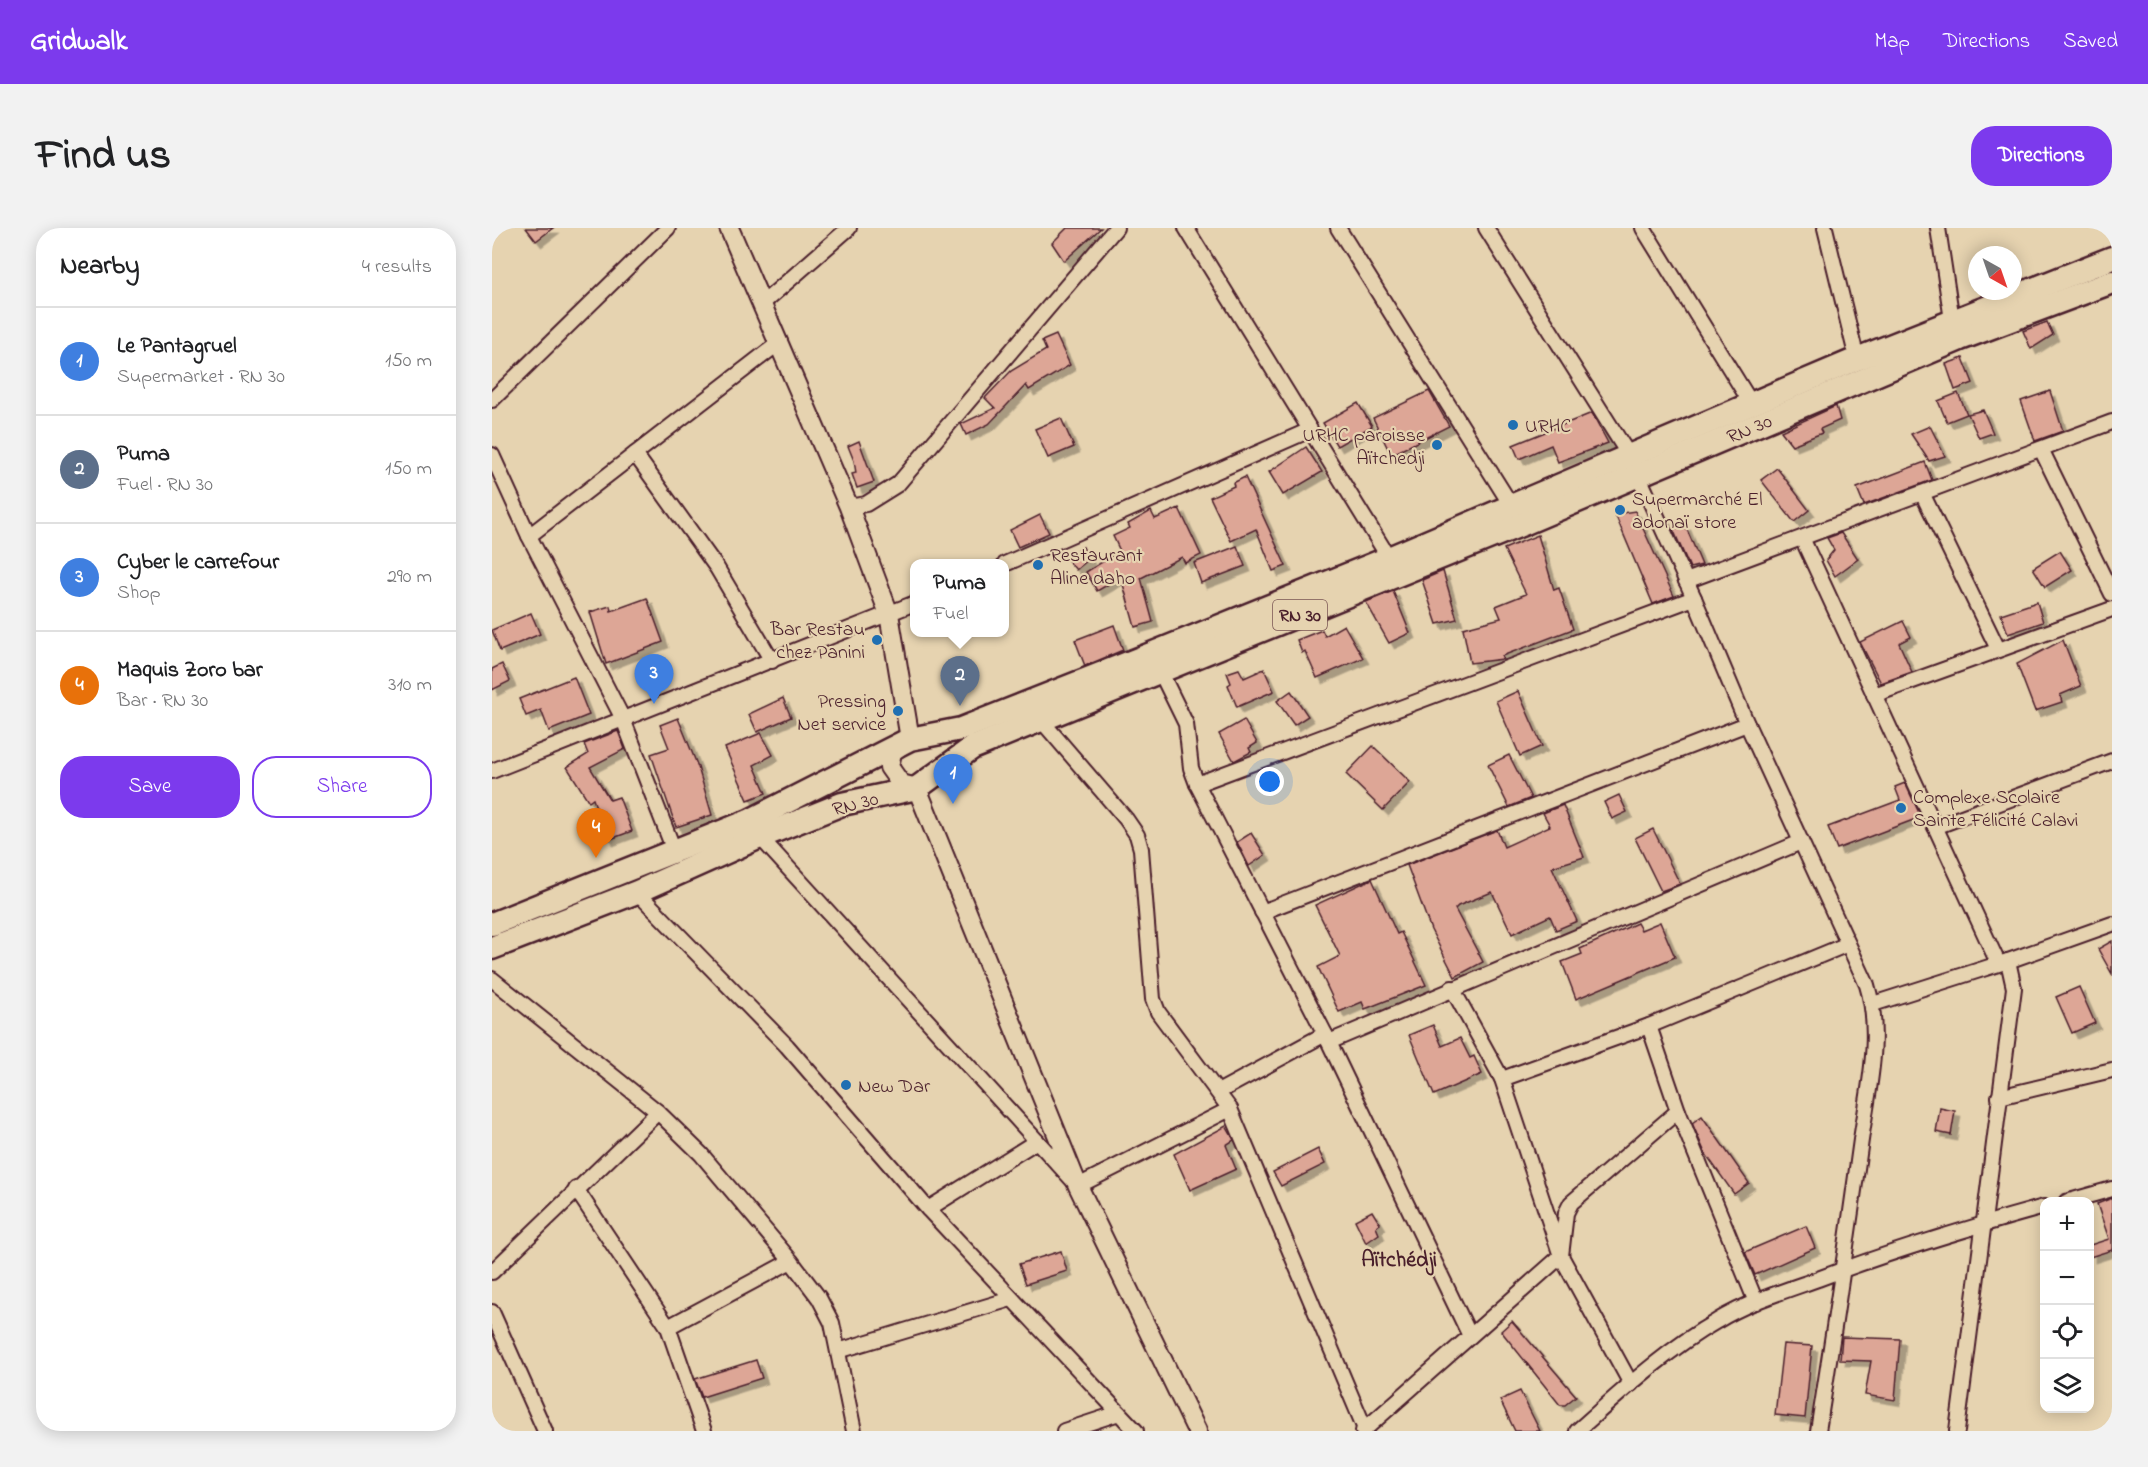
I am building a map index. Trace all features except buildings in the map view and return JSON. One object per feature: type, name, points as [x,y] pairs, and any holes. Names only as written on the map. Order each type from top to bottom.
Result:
[{"type":"main road","name":"RN 30","points":[[492,924],[675,853],[749,821],[910,739],[961,729],[1389,558],[1511,505],[1634,466],[1751,403],[1857,358],[2112,258]]},
{"type":"main road","name":"RN 30","points":[[492,948],[637,892],[760,837],[842,804],[917,788],[972,748],[1160,671],[1634,466],[2112,282]]},
{"type":"street","points":[[492,400],[668,228]]},
{"type":"street","points":[[729,228],[780,342],[849,507],[890,614],[910,739],[892,752],[889,767],[901,784],[917,788],[1078,1186],[1197,1431]]},
{"type":"street","points":[[763,303],[849,228]]},
{"type":"street","points":[[849,507],[866,504],[898,484],[1116,228]]},
{"type":"street","points":[[1186,228],[1389,558]]},
{"type":"street","points":[[1338,228],[1511,505]]},
{"type":"street","points":[[1486,228],[1634,466],[1694,598],[1747,724],[1868,985],[1875,1020],[1872,1060],[1844,1269],[1818,1431]]},
{"type":"street","points":[[1643,228],[1751,403]]},
{"type":"street","points":[[1825,228],[1857,358]]},
{"type":"street","points":[[1938,228],[1952,320]]},
{"type":"street","points":[[529,536],[780,342]]},
{"type":"street","points":[[1686,581],[2112,422]]},
{"type":"street","points":[[1009,562],[1310,430]]},
{"type":"street","points":[[2041,448],[2112,594]]},
{"type":"street","points":[[635,454],[717,568],[772,661]]},
{"type":"street","points":[[492,455],[529,536],[623,719],[675,853]]},
{"type":"street","points":[[1922,493],[1998,649]]},
{"type":"street","points":[[1802,538],[1935,827],[2014,988],[1999,1097],[1986,1223],[1957,1431]]},
{"type":"street","points":[[1197,784],[1694,598]]},
{"type":"street","points":[[492,771],[910,605]]},
{"type":"street","points":[[1874,695],[2112,609]]},
{"type":"street","points":[[1160,671],[1186,724],[1191,768],[1197,784],[1327,1038],[1470,1336]]},
{"type":"street","points":[[1041,720],[1137,835],[1141,849],[1153,999],[1158,1012],[1180,1045],[1230,1110],[1364,1430],[1561,1256],[1566,1213],[1570,1203],[1678,1111]]},
{"type":"street","points":[[1262,912],[1747,724]]},
{"type":"street","points":[[1935,827],[2112,761]]},
{"type":"street","points":[[760,837],[1078,1186]]},
{"type":"street","points":[[1218,1092],[1327,1038],[1801,842]]},
{"type":"street","points":[[637,892],[787,1046],[928,1209],[1136,1431]]},
{"type":"street","points":[[1873,1004],[2112,924]]},
{"type":"street","points":[[1502,1079],[1649,1026],[1848,944]]},
{"type":"street","points":[[492,979],[658,1112],[701,1154],[791,1261],[819,1298],[832,1323],[854,1431]]},
{"type":"street","points":[[1452,988],[1502,1079],[1561,1256],[1631,1384]]},
{"type":"street","points":[[1649,1026],[1678,1111],[1755,1302]]},
{"type":"street","points":[[1999,1097],[2112,1070]]},
{"type":"street","points":[[1078,1186],[1230,1110]]},
{"type":"street","points":[[492,1272],[658,1112]]},
{"type":"street","points":[[928,1209],[1037,1141]]},
{"type":"street","points":[[576,1189],[668,1327],[705,1431]]},
{"type":"street","points":[[2084,1197],[2112,1189]]},
{"type":"street","points":[[1577,1431],[1631,1384],[1697,1333],[1755,1302],[1844,1269],[2040,1208]]},
{"type":"street","points":[[668,1327],[791,1261]]},
{"type":"street","points":[[838,1351],[1011,1299]]},
{"type":"street","points":[[492,1312],[546,1431]]},
{"type":"street","points":[[1064,1431],[1119,1413]]},
{"type":"place","name":"URHC","points":[[1513,425]]},
{"type":"place","name":"URHC paroisse Aïtchedji","points":[[1437,445]]},
{"type":"place","name":"Supermarché El adonaï store","points":[[1620,510]]},
{"type":"place","name":"Restaurant Aline daho","points":[[1038,565]]},
{"type":"place","name":"Bar Restau chez Panini","points":[[877,640]]},
{"type":"place","name":"Cyber le carrefour","points":[[654,704]]},
{"type":"place","name":"Puma","points":[[960,706]]},
{"type":"place","name":"Pressing Net service","points":[[898,711]]},
{"type":"place","name":"Le Pantagruel","points":[[953,804]]},
{"type":"place","name":"Complexe Scolaire Sainte Félicité Calavi","points":[[1901,808]]},
{"type":"place","name":"Maquis Zoro bar","points":[[596,858]]},
{"type":"place","name":"New Dar","points":[[846,1085]]},
{"type":"district","name":"Aïtchédji","points":[[1399,1258]]}]
